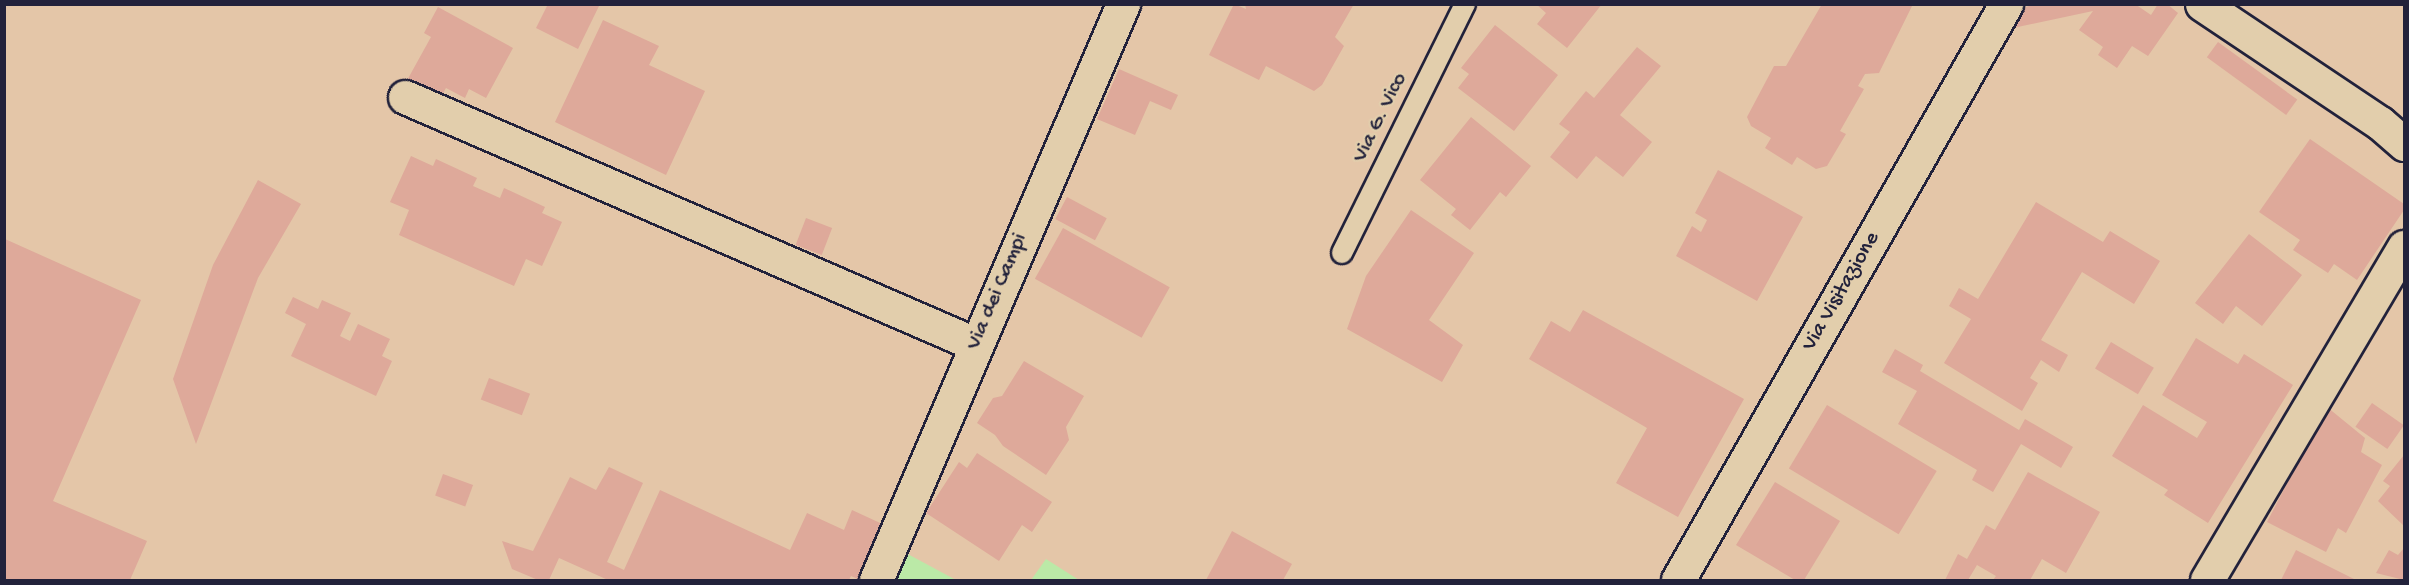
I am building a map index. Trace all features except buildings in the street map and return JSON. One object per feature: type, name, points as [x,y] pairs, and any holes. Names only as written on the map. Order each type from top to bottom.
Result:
[{"type":"street","name":"Via dei Campi","points":[[876,580],[975,344],[1123,4]]},
{"type":"street","name":"Via Visitazione","points":[[1678,580],[2006,4]]},
{"type":"street","points":[[2202,4],[2380,123],[2404,144]]},
{"type":"street","points":[[405,97],[975,344]]},
{"type":"street","points":[[2207,580],[2404,248]]},
{"type":"lane","name":"Via G. Vico","points":[[1342,253],[1465,4]]},
{"type":"green space","points":[[904,552],[956,580],[890,580]]},
{"type":"green space","points":[[1046,559],[1079,580],[1031,580]]}]
